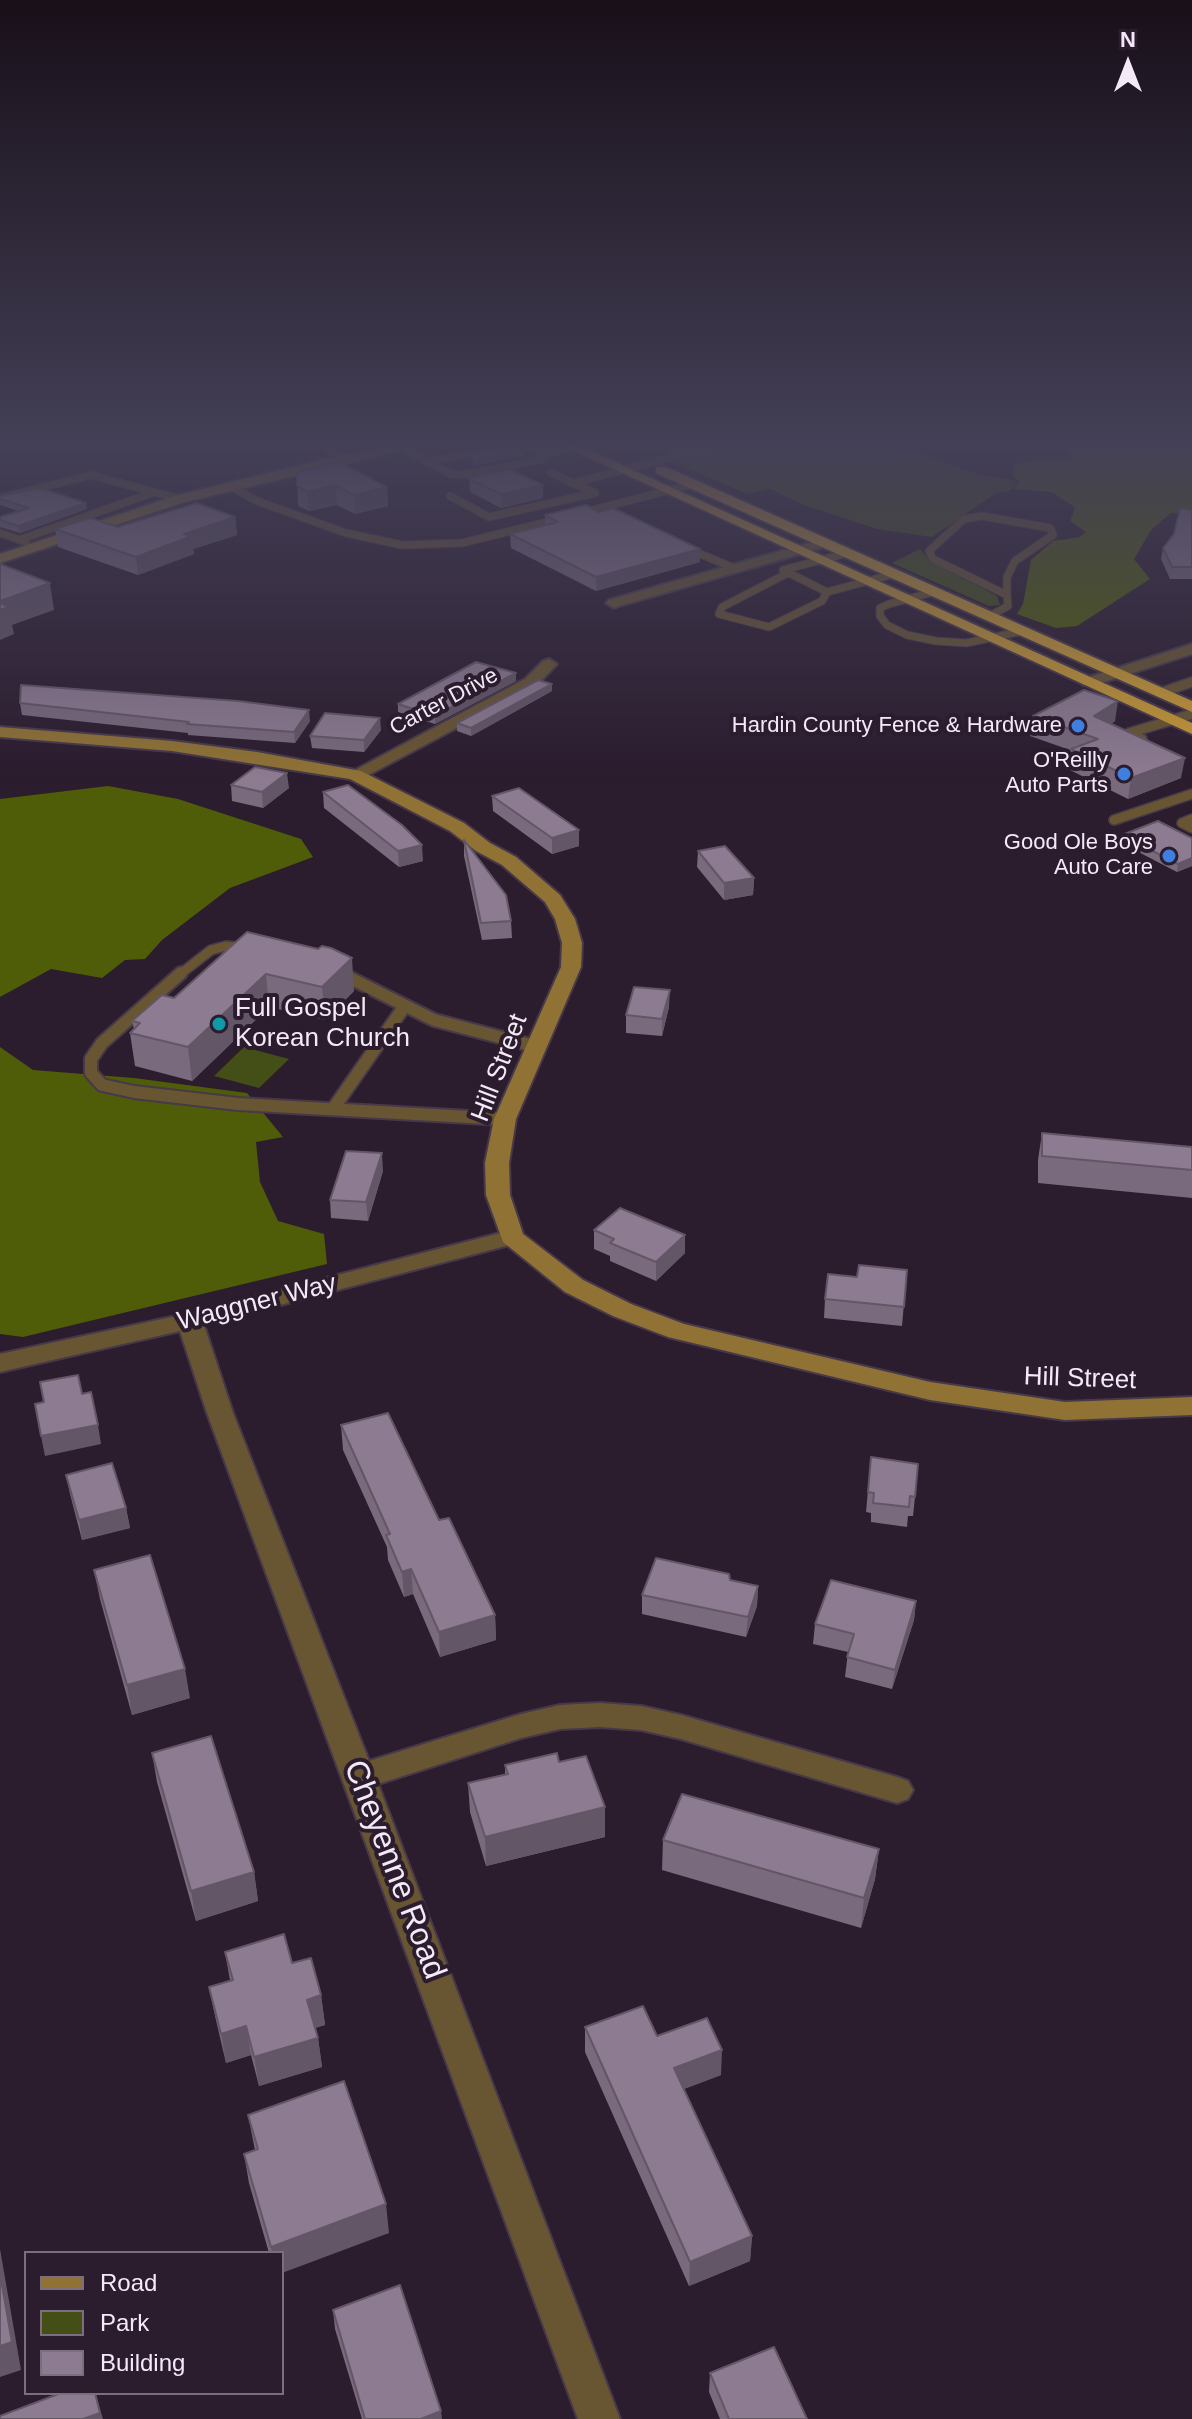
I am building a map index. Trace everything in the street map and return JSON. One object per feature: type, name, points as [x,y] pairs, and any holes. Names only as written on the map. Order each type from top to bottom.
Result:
[{"type":"highway","points":[[811,556],[1192,729]]},
{"type":"highway","points":[[854,556],[1192,707]]},
{"type":"street","points":[[614,603],[776,556]]},
{"type":"street","points":[[1089,682],[1192,649]]},
{"type":"street","name":"Carter Drive","points":[[355,775],[531,682],[549,664]]},
{"type":"street","name":"Hill Street","points":[[0,732],[172,746],[257,757],[355,775],[457,827],[483,847],[509,861],[553,899],[565,919],[572,943],[571,967],[505,1119],[497,1163],[498,1195],[512,1237],[574,1286],[622,1310],[677,1331],[930,1391],[1065,1411],[1192,1406]]},
{"type":"street","name":"Waggner Way","points":[[0,1363],[190,1321],[512,1237]]},
{"type":"street","name":"Cheyenne Road","points":[[190,1321],[220,1413],[599,2419]]},
{"type":"street","points":[[358,1777],[521,1726],[560,1717],[600,1715],[641,1718],[681,1727],[897,1790]]},
{"type":"lane","points":[[705,556],[734,568]]},
{"type":"lane","points":[[837,556],[783,570],[827,592],[894,574]]},
{"type":"lane","points":[[931,556],[1007,595]]},
{"type":"lane","points":[[990,616],[1008,606],[1007,577],[1015,561],[1022,556]]},
{"type":"lane","points":[[788,573],[722,607],[719,614],[769,627],[822,601],[827,592]]},
{"type":"lane","points":[[934,592],[880,608],[880,616],[887,625],[907,635],[966,643],[1023,631]]},
{"type":"lane","points":[[1160,693],[1192,682]]},
{"type":"lane","points":[[1154,745],[1129,733],[1192,714]]},
{"type":"lane","points":[[1114,820],[1192,794]]},
{"type":"lane","points":[[1192,819],[1182,823],[1192,828]]},
{"type":"lane","points":[[254,949],[226,946],[211,950],[195,960],[102,1043],[91,1059],[91,1073],[102,1085],[134,1092],[238,1104],[505,1119]]},
{"type":"lane","points":[[331,969],[434,1020],[538,1047]]},
{"type":"lane","points":[[333,1109],[404,1007]]},
{"type":"green space","points":[[906,556],[926,556],[997,596],[1000,605],[989,606],[892,563]]},
{"type":"green space","points":[[1036,556],[1136,556],[1134,559],[1150,579],[1077,626],[1056,628],[1017,614],[1023,604],[1031,560]]},
{"type":"green space","points":[[108,786],[178,799],[301,839],[313,857],[230,888],[162,940],[145,959],[125,960],[102,978],[51,969],[0,997],[0,799]]},
{"type":"green space","points":[[0,1047],[33,1070],[134,1078],[247,1093],[283,1137],[256,1142],[260,1182],[278,1221],[324,1234],[327,1264],[23,1337],[0,1334]]},
{"type":"green space","points":[[244,1047],[289,1059],[259,1088],[214,1076]]},
{"type":"building","points":[[554,556],[674,556],[596,577]]},
{"type":"building","points":[[1167,556],[1192,556],[1192,567],[1172,567]]},
{"type":"building","points":[[0,564],[50,583],[0,601]]},
{"type":"building","points":[[476,662],[516,673],[435,716],[398,704]]},
{"type":"building","points":[[538,680],[552,684],[471,728],[457,723]]},
{"type":"building","points":[[21,685],[238,701],[309,710],[294,732],[187,724],[189,722],[20,703]]},
{"type":"building","points":[[1084,690],[1118,701],[1094,716],[1185,758],[1131,778],[1071,749],[1098,739],[1033,716]]},
{"type":"building","points":[[325,713],[380,718],[364,740],[310,736]]},
{"type":"building","points":[[255,767],[287,773],[262,792],[231,785]]},
{"type":"building","points":[[348,785],[402,825],[422,845],[398,851],[323,792]]},
{"type":"building","points":[[519,788],[579,830],[552,838],[492,796]]},
{"type":"building","name":"Good Ole Boys Auto Care","points":[[1158,821],[1192,838],[1192,858],[1178,864],[1122,835]]},
{"type":"building","points":[[464,840],[506,895],[511,921],[481,923]]},
{"type":"building","points":[[725,846],[754,878],[724,883],[698,851]]},
{"type":"building","points":[[247,932],[318,949],[322,946],[331,948],[352,958],[322,987],[266,974],[188,1047],[130,1033],[140,1023],[132,1021],[162,995],[174,998]]},
{"type":"building","points":[[634,987],[670,990],[662,1019],[626,1015]]},
{"type":"building","points":[[1042,1133],[1192,1147],[1192,1170],[1042,1156]]},
{"type":"building","points":[[346,1151],[382,1153],[366,1202],[330,1200]]},
{"type":"building","points":[[620,1208],[685,1235],[656,1262],[610,1243],[614,1239],[594,1230]]},
{"type":"building","points":[[859,1265],[907,1270],[904,1307],[825,1299],[828,1274],[857,1277]]},
{"type":"building","points":[[78,1375],[82,1394],[91,1392],[98,1425],[41,1436],[35,1404],[44,1402],[40,1382]]},
{"type":"building","points":[[388,1413],[439,1520],[449,1518],[495,1615],[439,1632],[411,1569],[402,1572],[386,1535],[390,1534],[341,1425]]},
{"type":"building","points":[[871,1457],[918,1464],[915,1497],[910,1496],[909,1507],[873,1503],[874,1493],[868,1492]]},
{"type":"building","points":[[112,1463],[126,1508],[79,1520],[66,1475]]},
{"type":"building","points":[[150,1555],[185,1669],[127,1685],[94,1570]]},
{"type":"building","points":[[656,1558],[729,1574],[730,1580],[758,1586],[748,1617],[642,1595]]},
{"type":"building","points":[[831,1580],[916,1601],[895,1670],[847,1657],[854,1634],[815,1624]]},
{"type":"building","points":[[211,1736],[254,1872],[191,1891],[152,1753]]},
{"type":"building","points":[[557,1753],[559,1762],[586,1756],[605,1807],[485,1837],[468,1783],[508,1774],[505,1765]]},
{"type":"building","points":[[682,1794],[879,1849],[864,1898],[663,1840]]},
{"type":"building","points":[[284,1934],[292,1963],[311,1958],[321,1995],[307,2000],[318,2038],[254,2057],[246,2026],[221,2034],[209,1987],[233,1980],[225,1952]]},
{"type":"building","points":[[643,2006],[657,2036],[707,2018],[722,2050],[674,2068],[752,2236],[690,2262],[585,2027]]},
{"type":"building","points":[[344,2081],[386,2204],[271,2247],[244,2154],[258,2149],[248,2115]]},
{"type":"building","points":[[0,2274],[12,2342],[0,2346]]},
{"type":"building","points":[[400,2285],[441,2411],[421,2419],[365,2419],[333,2310]]},
{"type":"building","points":[[774,2347],[807,2419],[729,2419],[710,2373]]},
{"type":"building","points":[[56,2395],[96,2395],[100,2413],[83,2419],[0,2419],[0,2416]]},
{"type":"place","name":"Hardin County Fence & Hardware","points":[[1078,726]]},
{"type":"place","name":"O'Reilly Auto Parts","points":[[1124,774]]},
{"type":"place","name":"Good Ole Boys Auto Care","points":[[1169,856]]},
{"type":"place","name":"Full Gospel Korean Church","points":[[219,1024]]}]
